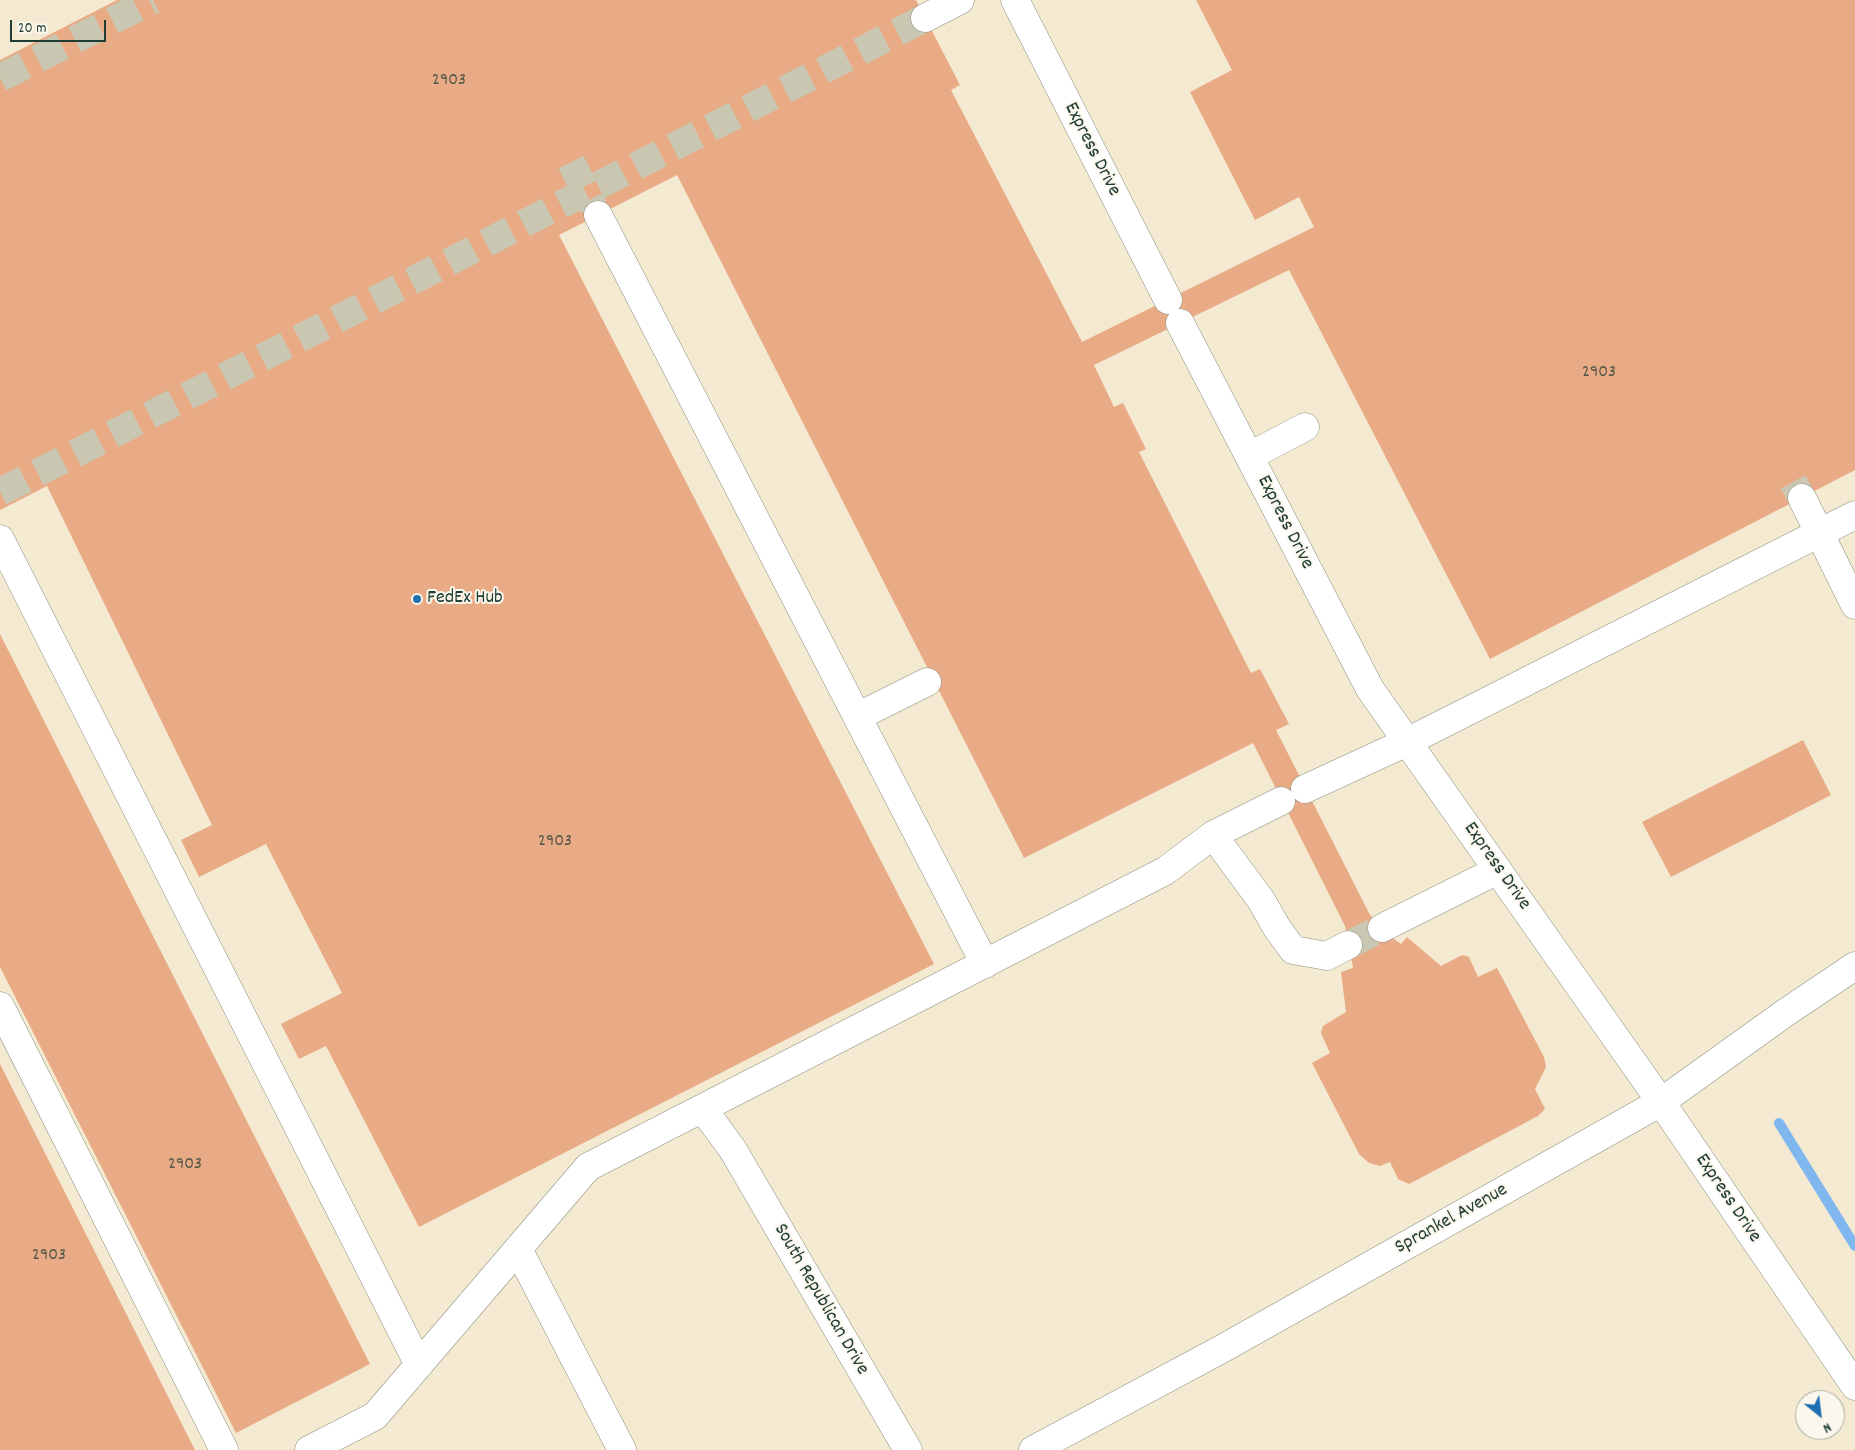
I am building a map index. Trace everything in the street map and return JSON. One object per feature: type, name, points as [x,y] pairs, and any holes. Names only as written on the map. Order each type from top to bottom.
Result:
[{"type":"street","points":[[925,18],[960,0]]},
{"type":"street","name":"Express Drive","points":[[1015,0],[1370,689],[1661,1102],[1855,1386]]},
{"type":"street","points":[[598,215],[985,964]]},
{"type":"street","points":[[1250,456],[1305,427]]},
{"type":"street","points":[[1802,498],[1855,605]]},
{"type":"street","points":[[1305,789],[1407,742],[1855,515]]},
{"type":"street","points":[[0,538],[419,1364]]},
{"type":"street","points":[[857,717],[927,682]]},
{"type":"street","points":[[308,1450],[375,1416],[588,1167],[1165,871],[1213,835],[1281,801]]},
{"type":"street","points":[[1213,835],[1251,886],[1293,950],[1327,956],[1348,945]]},
{"type":"street","points":[[1382,928],[1498,870]]},
{"type":"street","name":"Sprankel Avenue","points":[[1033,1450],[1229,1345],[1661,1102],[1785,1013],[1855,966]]},
{"type":"street","points":[[0,1006],[224,1450]]},
{"type":"street","name":"South Republican Drive","points":[[703,1109],[733,1150],[908,1450]]},
{"type":"street","points":[[518,1249],[622,1450]]},
{"type":"building","name":"FedEx Hub","points":[[117,0],[916,0],[960,85],[951,90],[1082,342],[1314,227],[1299,197],[1255,220],[1190,92],[1232,70],[1196,0],[1855,0],[1855,470],[1490,659],[1289,270],[1094,365],[1114,407],[1123,403],[1146,449],[1139,452],[1251,673],[1260,669],[1289,724],[1276,730],[1370,915],[1391,937],[1401,944],[1407,937],[1441,966],[1462,955],[1469,957],[1478,977],[1497,968],[1544,1057],[1546,1067],[1535,1089],[1545,1109],[1538,1116],[1409,1184],[1398,1179],[1390,1162],[1380,1166],[1369,1163],[1359,1154],[1312,1063],[1330,1053],[1321,1033],[1323,1026],[1346,1012],[1341,972],[1353,968],[1345,926],[1253,743],[1024,858],[677,175],[559,235],[934,964],[419,1227],[326,1046],[299,1059],[281,1024],[342,993],[266,844],[199,877],[181,840],[212,825],[47,486],[0,510],[0,60]]},
{"type":"building","points":[[0,634],[370,1364],[236,1433],[0,967]]},
{"type":"building","points":[[1803,740],[1831,795],[1671,877],[1642,822]]},
{"type":"building","points":[[0,1064],[195,1450],[0,1450]]},
{"type":"waterway","points":[[1779,1123],[1855,1246]]},
{"type":"tunnel","points":[[0,78],[153,0]]},
{"type":"tunnel","points":[[0,492],[925,18]]},
{"type":"tunnel","points":[[571,162],[594,207]]},
{"type":"tunnel","points":[[1793,482],[1802,498]]},
{"type":"tunnel","points":[[1348,945],[1382,928]]},
{"type":"place","name":"FedEx Hub","points":[[417,599]]}]
